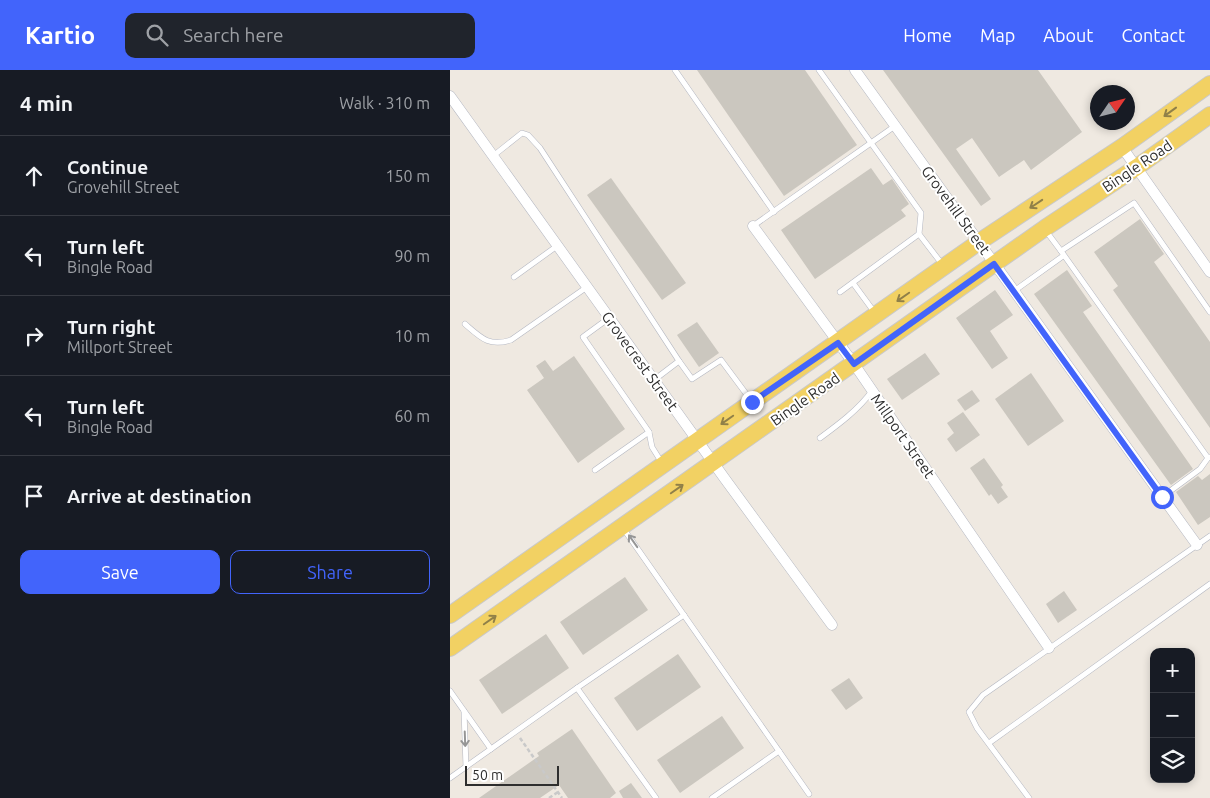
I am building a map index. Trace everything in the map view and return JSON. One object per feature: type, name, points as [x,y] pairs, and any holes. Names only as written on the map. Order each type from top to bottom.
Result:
[{"type":"main road","name":"Bingle Road","points":[[450,615],[979,242],[1210,84]]},
{"type":"main road","name":"Bingle Road","points":[[450,648],[1045,228],[1137,167],[1210,115]]},
{"type":"street","name":"Grovehill Street","points":[[855,70],[1197,545]]},
{"type":"street","name":"Grovecrest Street","points":[[450,96],[832,625]]},
{"type":"street","points":[[1122,146],[1210,272]]},
{"type":"street","name":"Millport Street","points":[[754,226],[854,364],[1050,648]]},
{"type":"lane","points":[[676,70],[774,212]]},
{"type":"lane","points":[[819,70],[922,214],[919,234],[840,292]]},
{"type":"lane","points":[[754,226],[895,126]]},
{"type":"lane","points":[[493,156],[522,133],[528,135],[540,148],[692,379],[721,360],[752,402]]},
{"type":"lane","points":[[1014,291],[1134,203],[1210,312]]},
{"type":"lane","points":[[1045,228],[1209,458],[1200,469],[1162,497]]},
{"type":"lane","points":[[919,234],[944,267]]},
{"type":"lane","points":[[514,277],[558,245]]},
{"type":"lane","points":[[853,283],[876,315]]},
{"type":"lane","points":[[465,324],[480,337],[490,342],[501,343],[511,340],[587,287]]},
{"type":"lane","points":[[610,318],[583,337],[649,432],[652,448],[664,465]]},
{"type":"lane","points":[[654,380],[679,361]]},
{"type":"lane","points":[[820,438],[852,414],[872,390]]},
{"type":"lane","points":[[595,470],[649,432]]},
{"type":"lane","points":[[623,527],[809,794]]},
{"type":"lane","points":[[1029,798],[969,712],[983,695],[1210,536]]},
{"type":"lane","points":[[989,743],[1210,584]]},
{"type":"lane","points":[[450,778],[684,615]]},
{"type":"lane","points":[[577,688],[656,798]]},
{"type":"lane","points":[[450,691],[490,749]]},
{"type":"lane","points":[[464,711],[466,767]]},
{"type":"lane","points":[[712,798],[779,751]]},
{"type":"path","points":[[515,732],[562,798]]},
{"type":"path","points":[[550,798],[558,792]]},
{"type":"building","points":[[697,70],[805,70],[857,145],[784,196]]},
{"type":"building","points":[[883,70],[1038,70],[1082,132],[1031,170],[1024,160],[999,177],[972,138],[956,149],[991,199],[981,206]]},
{"type":"building","points":[[871,168],[883,185],[892,179],[909,204],[901,210],[906,216],[815,279],[781,230]]},
{"type":"building","points":[[611,178],[686,283],[662,300],[587,195]]},
{"type":"building","points":[[1140,219],[1164,254],[1154,262],[1210,342],[1210,428],[1113,290],[1118,286],[1094,252]]},
{"type":"building","points":[[1067,270],[1092,306],[1083,312],[1193,469],[1171,485],[1034,294]]},
{"type":"building","points":[[995,290],[1013,315],[990,331],[1008,358],[992,369],[956,318]]},
{"type":"building","points":[[697,322],[719,353],[699,367],[677,335]]},
{"type":"building","points":[[925,353],[940,374],[902,400],[887,379]]},
{"type":"building","points":[[574,356],[625,429],[578,463],[527,390],[544,378],[536,366],[545,360],[553,371]]},
{"type":"building","points":[[1031,373],[1064,421],[1028,446],[995,399]]},
{"type":"building","points":[[972,390],[980,401],[965,411],[957,400]]},
{"type":"building","points":[[963,412],[980,435],[956,452],[947,439],[954,433],[947,423]]},
{"type":"building","points":[[984,458],[1003,485],[1001,487],[1008,497],[998,504],[991,494],[989,496],[970,468]]},
{"type":"building","points":[[1210,474],[1210,517],[1198,525],[1176,492],[1198,476],[1202,480]]},
{"type":"building","points":[[625,577],[648,610],[583,655],[560,622]]},
{"type":"building","points":[[1064,591],[1077,610],[1058,623],[1046,604]]},
{"type":"building","points":[[546,634],[569,668],[502,714],[479,680]]},
{"type":"building","points":[[678,654],[701,687],[637,731],[614,698]]},
{"type":"building","points":[[849,678],[863,698],[846,710],[831,690]]},
{"type":"building","points":[[722,716],[744,748],[680,793],[657,760]]},
{"type":"building","points":[[572,729],[616,793],[610,798],[568,798],[559,785],[540,798],[479,798],[539,756],[537,753]]},
{"type":"building","points":[[631,783],[642,798],[623,798],[619,791]]},
{"type":"route","points":[[752,402],[838,343],[854,364],[994,264],[1162,497]]}]
